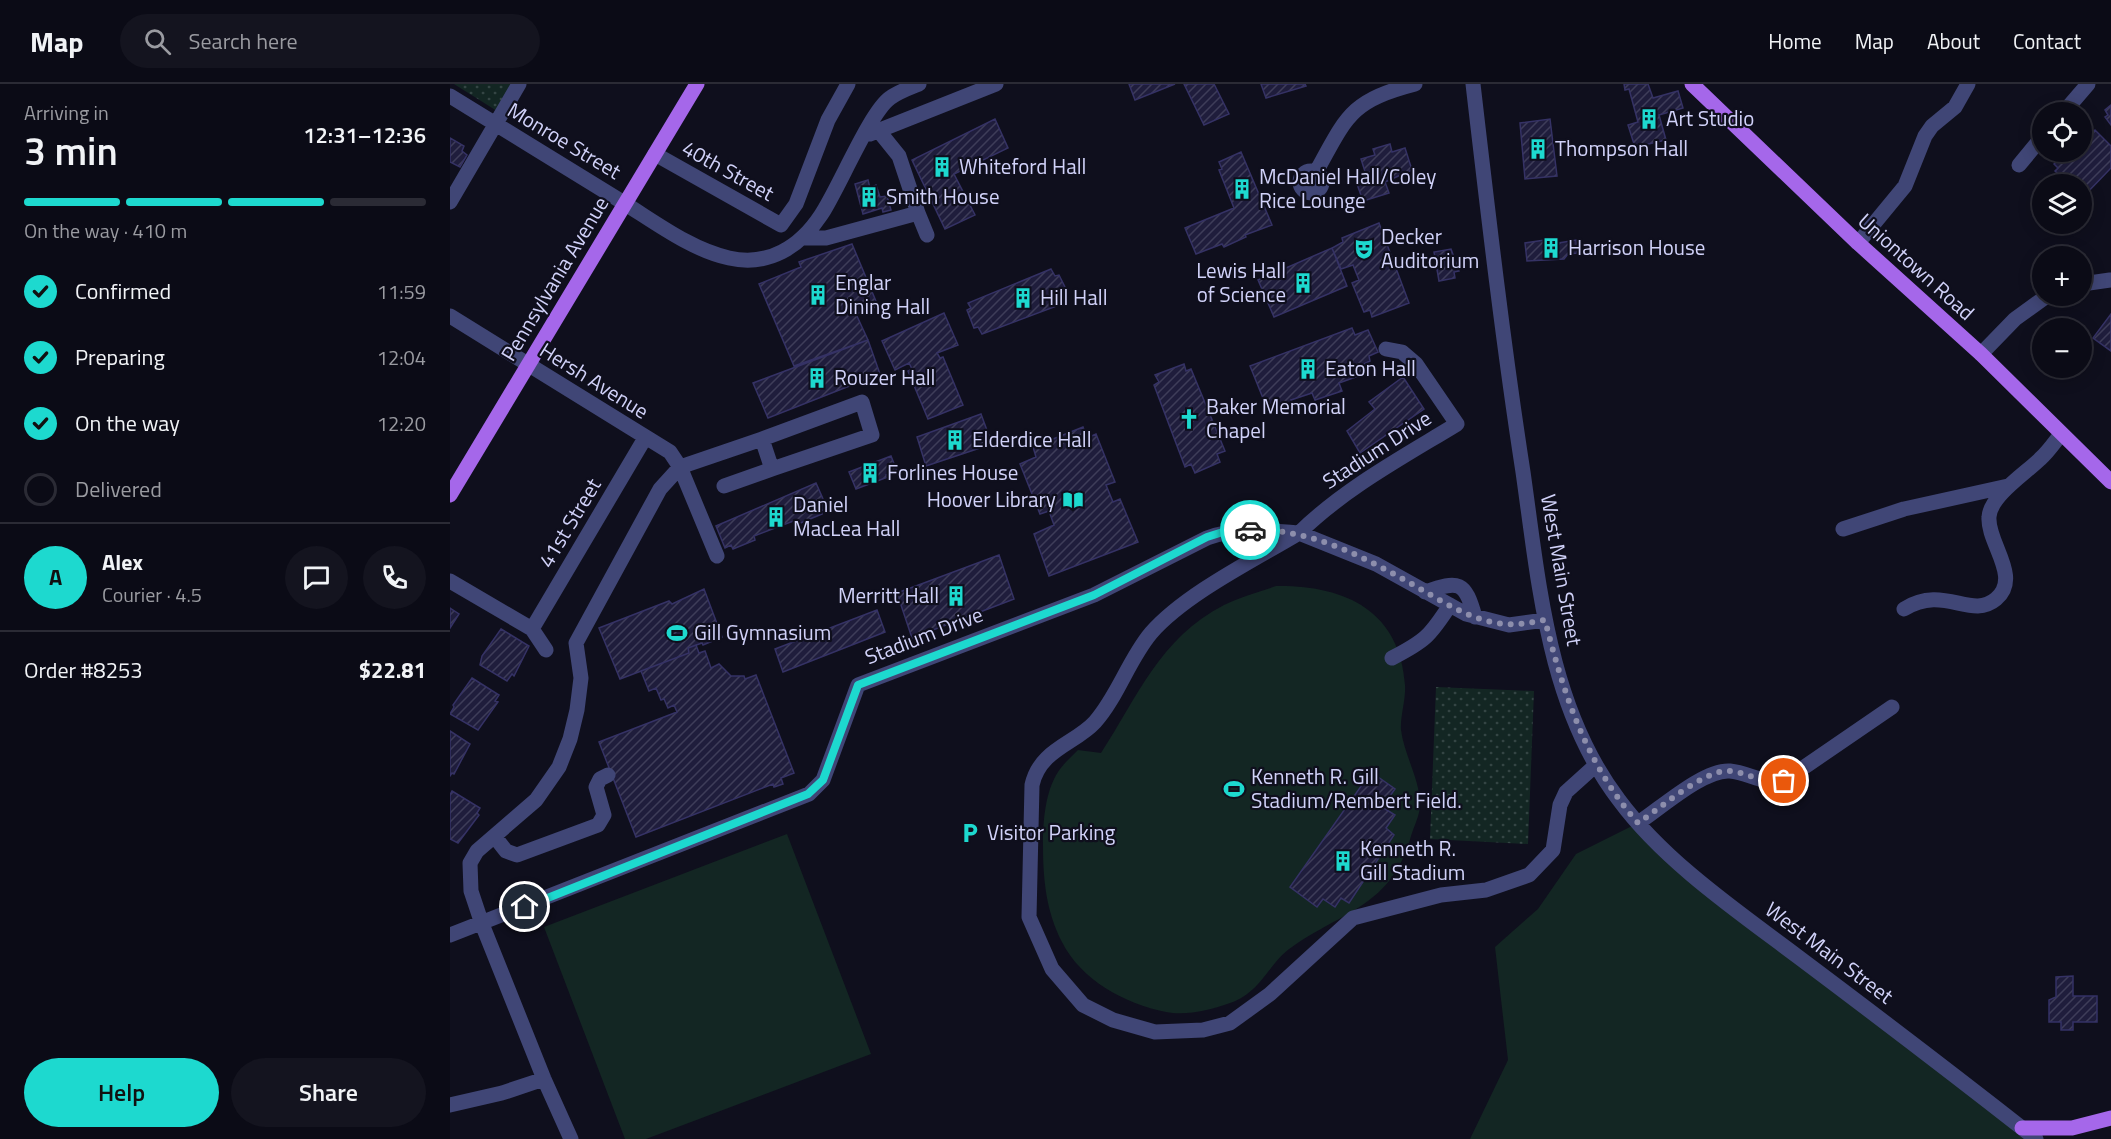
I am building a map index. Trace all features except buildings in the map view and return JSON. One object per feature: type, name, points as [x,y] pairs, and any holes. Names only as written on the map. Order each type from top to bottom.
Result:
[{"type":"main road","name":"Pennsylvania Avenue","points":[[450,495],[697,84]]},
{"type":"main road","name":"Uniontown Road","points":[[1692,84],[1858,243],[1981,354],[2111,482]]},
{"type":"main road","points":[[2022,1128],[2072,1128],[2111,1118]]},
{"type":"street","points":[[450,202],[519,84]]},
{"type":"street","name":"40th Street","points":[[655,154],[781,225],[796,204],[828,120],[848,84]]},
{"type":"street","points":[[803,238],[821,216],[871,133],[888,98],[919,84]]},
{"type":"street","points":[[871,133],[996,84]]},
{"type":"street","points":[[1316,172],[1343,123],[1358,106],[1384,92],[1415,84]]},
{"type":"street","name":"West Main Street","points":[[1473,84],[1510,390],[1545,620],[1570,708],[1596,765],[1621,803],[1638,823],[1711,889],[2036,1139]]},
{"type":"street","points":[[1858,243],[1905,186],[1925,136],[1932,126],[1955,107],[1968,84]]},
{"type":"street","points":[[2073,102],[2088,84]]},
{"type":"street","name":"Monroe Street","points":[[450,96],[625,204],[687,240],[729,258],[769,258],[787,251],[803,238]]},
{"type":"street","points":[[871,133],[899,156],[927,235]]},
{"type":"street","points":[[2019,165],[2032,149]]},
{"type":"street","points":[[803,238],[826,238],[918,213]]},
{"type":"street","points":[[2092,283],[2111,280]]},
{"type":"street","points":[[1981,354],[2015,319],[2033,306]]},
{"type":"street","name":"Hersh Avenue","points":[[450,316],[670,452],[680,467]]},
{"type":"street","name":"Stadium Drive","points":[[450,935],[808,794],[823,780],[843,718],[858,685],[1094,595],[1207,537],[1226,531],[1299,533],[1321,511],[1457,424],[1416,364],[1402,352],[1386,349]]},
{"type":"street","points":[[571,1139],[544,1079],[482,924],[471,891],[470,863],[477,850],[536,800],[559,767],[577,710],[581,678],[575,651],[579,635],[660,489],[680,467],[862,402],[872,435],[724,486]]},
{"type":"street","points":[[1904,609],[1923,599],[1931,598],[1978,607],[1996,599],[2006,583],[2006,576],[1990,534],[1989,515],[2001,495],[2042,458],[2061,434]]},
{"type":"street","name":"41st Street","points":[[532,629],[645,438]]},
{"type":"street","points":[[762,439],[772,469]]},
{"type":"street","points":[[680,467],[717,556]]},
{"type":"street","points":[[1843,529],[1904,509],[2002,489],[2011,485]]},
{"type":"street","points":[[1545,620],[1509,625],[1475,617],[1376,564],[1299,533],[1200,592],[1152,633],[1094,723],[1062,744],[1035,772],[1032,785],[1029,916],[1052,969],[1083,1005],[1113,1020],[1155,1032],[1203,1030],[1230,1023],[1270,994],[1353,918],[1441,895],[1486,890],[1528,875],[1553,850],[1560,805],[1566,792],[1596,765]]},
{"type":"street","points":[[450,581],[532,629],[546,650]]},
{"type":"street","points":[[1425,591],[1452,582],[1462,586],[1470,598],[1475,617]]},
{"type":"street","points":[[1392,658],[1433,633],[1450,605]]},
{"type":"street","points":[[1638,823],[1714,773],[1733,771],[1764,781],[1784,781],[1796,776],[1892,707]]},
{"type":"street","points":[[495,837],[506,851],[518,855],[598,825],[604,814],[596,787],[600,779],[608,775]]},
{"type":"street","points":[[450,1105],[502,1093],[544,1079]]},
{"type":"green space","points":[[454,84],[513,84],[497,111]]},
{"type":"green space","name":"Kenneth R. Gill Stadium/Rembert Field.","points":[[1276,586],[1324,590],[1345,597],[1364,607],[1380,620],[1392,638],[1401,659],[1405,685],[1401,730],[1419,793],[1418,815],[1403,859],[1392,878],[1363,904],[1292,947],[1250,992],[1241,998],[1214,1008],[1182,1013],[1166,1012],[1135,1003],[1106,988],[1080,968],[1062,942],[1052,919],[1046,895],[1043,845],[1050,789],[1060,769],[1078,750],[1101,753],[1152,670],[1183,634],[1202,618],[1224,605]]},
{"type":"green space","points":[[1436,687],[1534,691],[1528,844],[1430,839]]},
{"type":"green space","points":[[1638,823],[2029,1139],[1470,1139],[1508,1060],[1495,947],[1538,909],[1576,854]]},
{"type":"green space","points":[[787,834],[871,1054],[646,1139],[625,1139],[544,927]]},
{"type":"way so far","points":[[1250,530],[1299,533],[1330,544],[1376,564],[1466,614],[1509,625],[1545,620],[1564,691],[1588,752],[1604,780],[1638,823],[1714,773],[1733,771],[1764,781],[1776,783],[1784,781]]},
{"type":"place","name":"Art Studio","points":[[1649,119]]},
{"type":"place","name":"Thompson Hall","points":[[1538,149]]},
{"type":"place","name":"Whiteford Hall","points":[[942,167]]},
{"type":"place","name":"McDaniel Hall/Coley Rice Lounge","points":[[1242,189]]},
{"type":"place","name":"Smith House","points":[[869,197]]},
{"type":"place","name":"Harrison House","points":[[1551,248]]},
{"type":"place","name":"Decker Auditorium","points":[[1364,249]]},
{"type":"place","name":"Lewis Hall of Science","points":[[1303,283]]},
{"type":"place","name":"Englar Dining Hall","points":[[818,295]]},
{"type":"place","name":"Hill Hall","points":[[1023,298]]},
{"type":"place","name":"Eaton Hall","points":[[1308,369]]},
{"type":"place","name":"Rouzer Hall","points":[[817,378]]},
{"type":"place","name":"Baker Memorial Chapel","points":[[1189,419]]},
{"type":"place","name":"Elderdice Hall","points":[[955,440]]},
{"type":"place","name":"Forlines House","points":[[870,473]]},
{"type":"place","name":"Hoover Library","points":[[1073,500]]},
{"type":"place","name":"Daniel MacLea Hall","points":[[776,517]]},
{"type":"place","name":"Merritt Hall","points":[[956,596]]},
{"type":"place","name":"Gill Gymnasium","points":[[677,633]]},
{"type":"place","name":"Kenneth R. Gill Stadium/Rembert Field.","points":[[1234,789]]},
{"type":"place","name":"Visitor Parking","points":[[970,833]]},
{"type":"place","name":"Kenneth R. Gill Stadium","points":[[1343,861]]},
{"type":"route","points":[[525,907],[704,837],[817,789],[828,768],[846,710],[858,685],[1094,595],[1207,537],[1226,531],[1250,530]]}]
